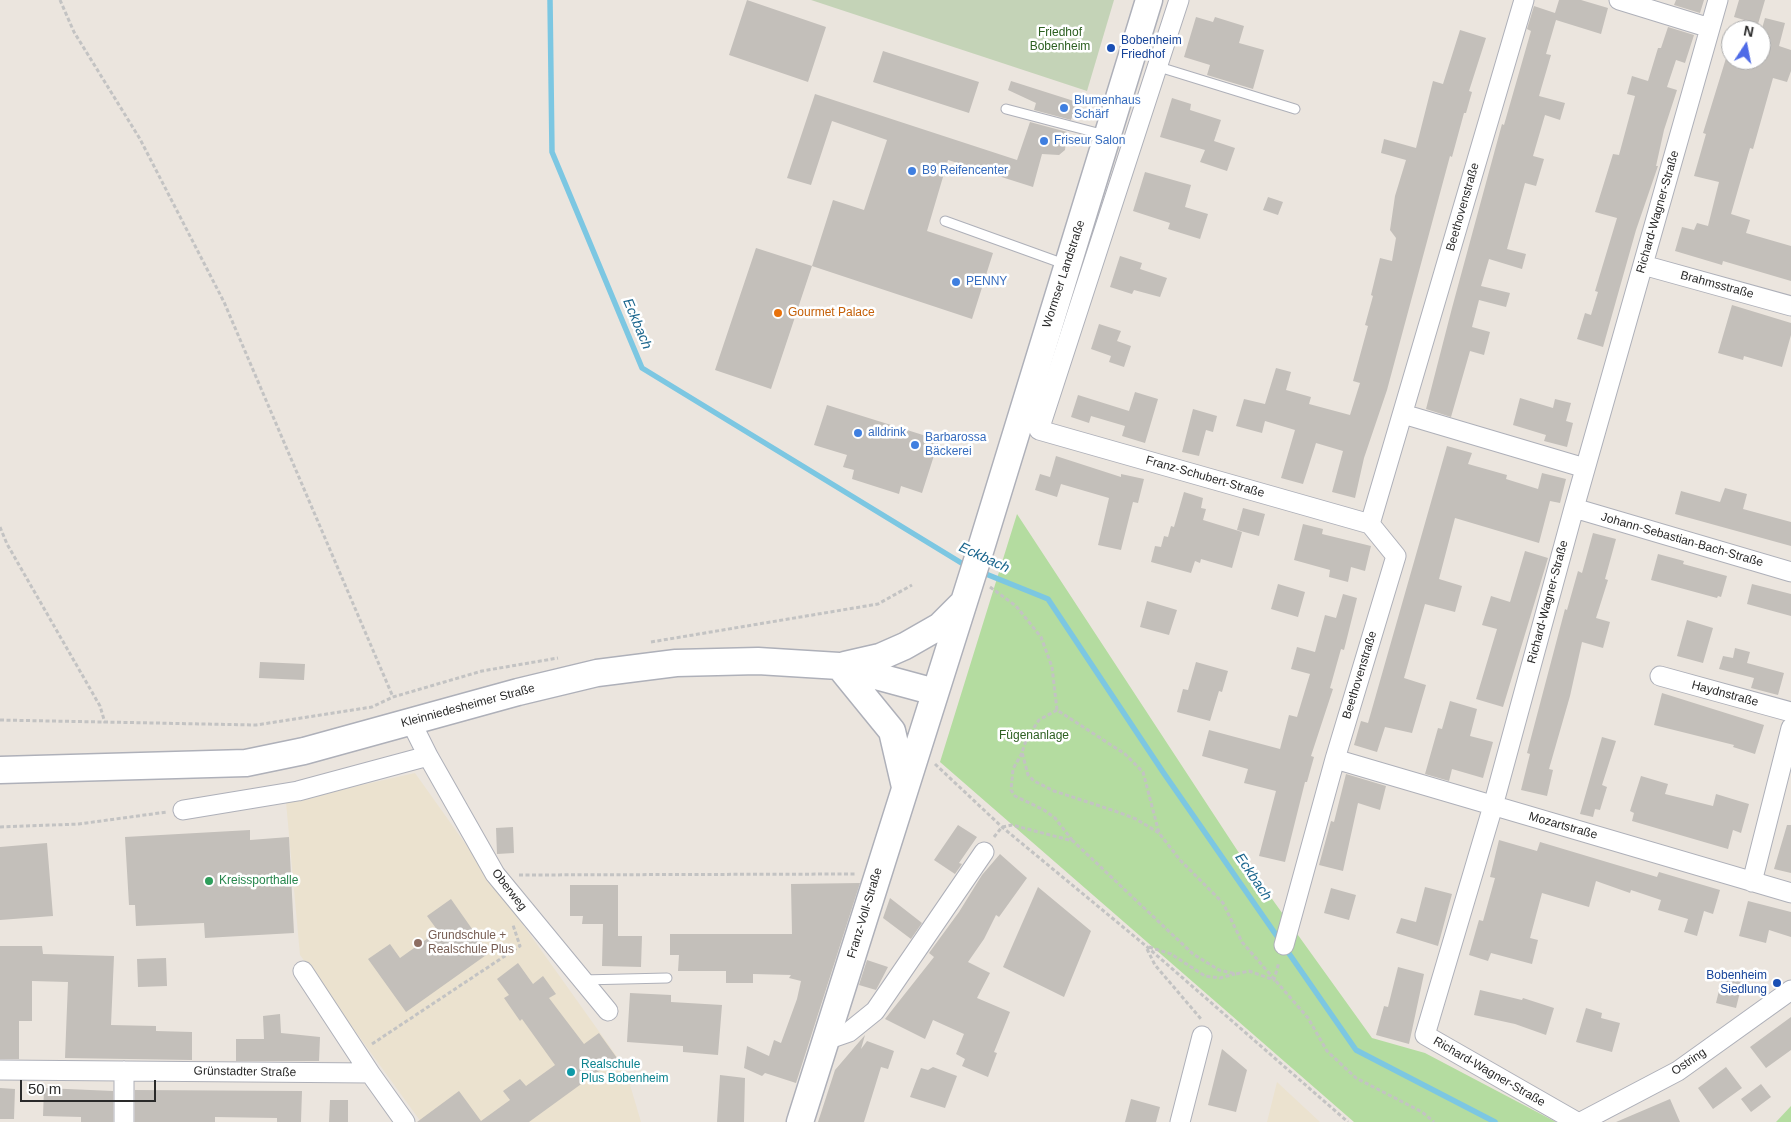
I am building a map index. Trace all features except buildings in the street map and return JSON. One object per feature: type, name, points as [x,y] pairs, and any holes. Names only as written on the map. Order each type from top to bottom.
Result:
[{"type":"main road","name":"Wormser Landstraße","points":[[935,692],[975,590],[981,548],[1149,0]]},
{"type":"main road","points":[[905,787],[892,731],[840,666],[880,657],[905,646],[940,626],[975,590]]},
{"type":"main road","name":"Kleinniedesheimer Straße","points":[[0,770],[246,763],[304,751],[597,672],[676,664],[758,661],[840,666],[935,692]]},
{"type":"main road","name":"Franz-Voll-Straße","points":[[800,1122],[935,692]]},
{"type":"street","name":"Wormser Landstraße","points":[[1040,430],[1159,67],[1179,0]]},
{"type":"street","name":"Beethovenstraße","points":[[1283,950],[1335,759],[1396,556],[1370,524],[1524,0]]},
{"type":"street","points":[[1619,0],[1710,28]]},
{"type":"street","name":"Richard-Wagner-Straße","points":[[1577,1122],[1425,1035],[1493,806],[1574,508],[1718,0]]},
{"type":"street","name":"Brahmsstraße","points":[[1643,265],[1791,306]]},
{"type":"street","points":[[1403,414],[1586,468]]},
{"type":"street","name":"Franz-Schubert-Straße","points":[[1040,430],[1370,524]]},
{"type":"street","name":"Johann-Sebastian-Bach-Straße","points":[[1574,508],[1791,572]]},
{"type":"street","name":"Haydnstraße","points":[[1660,676],[1791,712]]},
{"type":"street","name":"Oberweg","points":[[411,722],[428,756],[495,874],[608,1011]]},
{"type":"street","points":[[1752,882],[1791,728]]},
{"type":"street","points":[[183,810],[298,791],[428,756]]},
{"type":"street","name":"Mozartstraße","points":[[1335,759],[1791,893]]},
{"type":"street","points":[[826,1040],[849,1032],[875,1011],[984,852]]},
{"type":"street","points":[[303,971],[370,1073],[405,1122]]},
{"type":"street","name":"Ostring","points":[[1581,1122],[1678,1071],[1791,990]]},
{"type":"street","points":[[1180,1122],[1202,1036]]},
{"type":"street","name":"Grünstadter Straße","points":[[0,1070],[370,1073]]},
{"type":"street","points":[[124,1071],[124,1122]]},
{"type":"lane","points":[[1159,67],[1295,109]]},
{"type":"lane","points":[[1006,109],[1108,136]]},
{"type":"lane","points":[[945,221],[1067,265]]},
{"type":"lane","points":[[582,980],[667,978]]},
{"type":"path","points":[[60,0],[74,32],[140,139],[224,302],[393,697]]},
{"type":"path","points":[[0,527],[7,544],[100,706],[105,723]]},
{"type":"path","points":[[975,590],[1016,606],[1041,637],[1052,667],[1057,710]]},
{"type":"path","points":[[0,720],[256,725],[372,706],[393,697],[405,695]]},
{"type":"path","points":[[1057,710],[1046,714],[1036,724],[1013,769],[1011,790],[1015,796],[1044,810],[1055,818],[1073,841],[1193,954],[1219,970],[1236,974]]},
{"type":"path","points":[[1057,710],[1125,754],[1143,772],[1159,833],[1180,860],[1223,903],[1242,942],[1308,1018],[1327,1051],[1346,1071],[1368,1085],[1422,1112],[1434,1122]]},
{"type":"path","points":[[1022,752],[1028,775],[1043,786],[1122,814],[1159,833]]},
{"type":"path","points":[[951,779],[1002,826],[1146,946],[1348,1122]]},
{"type":"path","points":[[0,827],[79,824],[183,810]]},
{"type":"path","points":[[1002,826],[1012,824],[1073,841]]},
{"type":"path","points":[[495,874],[857,874],[860,866]]},
{"type":"path","points":[[358,1054],[520,946],[511,919]]},
{"type":"path","points":[[1146,946],[1171,954],[1205,976],[1220,978],[1249,971],[1274,980]]},
{"type":"path","points":[[1146,946],[1155,965],[1203,1020],[1202,1036]]},
{"type":"path","points":[[1274,980],[1283,950]]},
{"type":"shaded area","name":"Grundschule + Realschule Plus","points":[[415,773],[625,1068],[641,1122],[421,1122],[300,955],[286,802]]},
{"type":"shaded area","points":[[1277,1082],[1320,1122],[1267,1122]]},
{"type":"green space","name":"Friedhof Bobenheim","points":[[811,0],[1114,0],[1087,91]]},
{"type":"green space","name":"Fügenanlage","points":[[1017,514],[1239,853],[1372,1038],[1425,1053],[1556,1122],[1354,1122],[940,762]]},
{"type":"green space","points":[[1791,1106],[1791,1122],[1776,1122]]},
{"type":"waterway","name":"Eckbach","points":[[550,0],[552,152],[642,368],[968,567]]},
{"type":"waterway","name":"Eckbach","points":[[981,572],[1048,599],[1163,772],[1356,1050],[1495,1122]]},
{"type":"place","name":"Bobenheim Friedhof","points":[[1111,48]]},
{"type":"place","name":"Blumenhaus Schärf","points":[[1064,108]]},
{"type":"place","name":"Friseur Salon","points":[[1044,141]]},
{"type":"place","name":"B9 Reifencenter","points":[[912,171]]},
{"type":"place","name":"PENNY","points":[[956,282]]},
{"type":"place","name":"Gourmet Palace","points":[[778,313]]},
{"type":"place","name":"alldrink","points":[[858,433]]},
{"type":"place","name":"Barbarossa Bäckerei","points":[[915,445]]},
{"type":"place","name":"Kreissporthalle","points":[[209,881]]},
{"type":"place","name":"Grundschule + Realschule Plus","points":[[418,943]]},
{"type":"place","name":"Bobenheim Siedlung","points":[[1777,983]]},
{"type":"place","name":"Realschule Plus Bobenheim","points":[[571,1072]]}]
